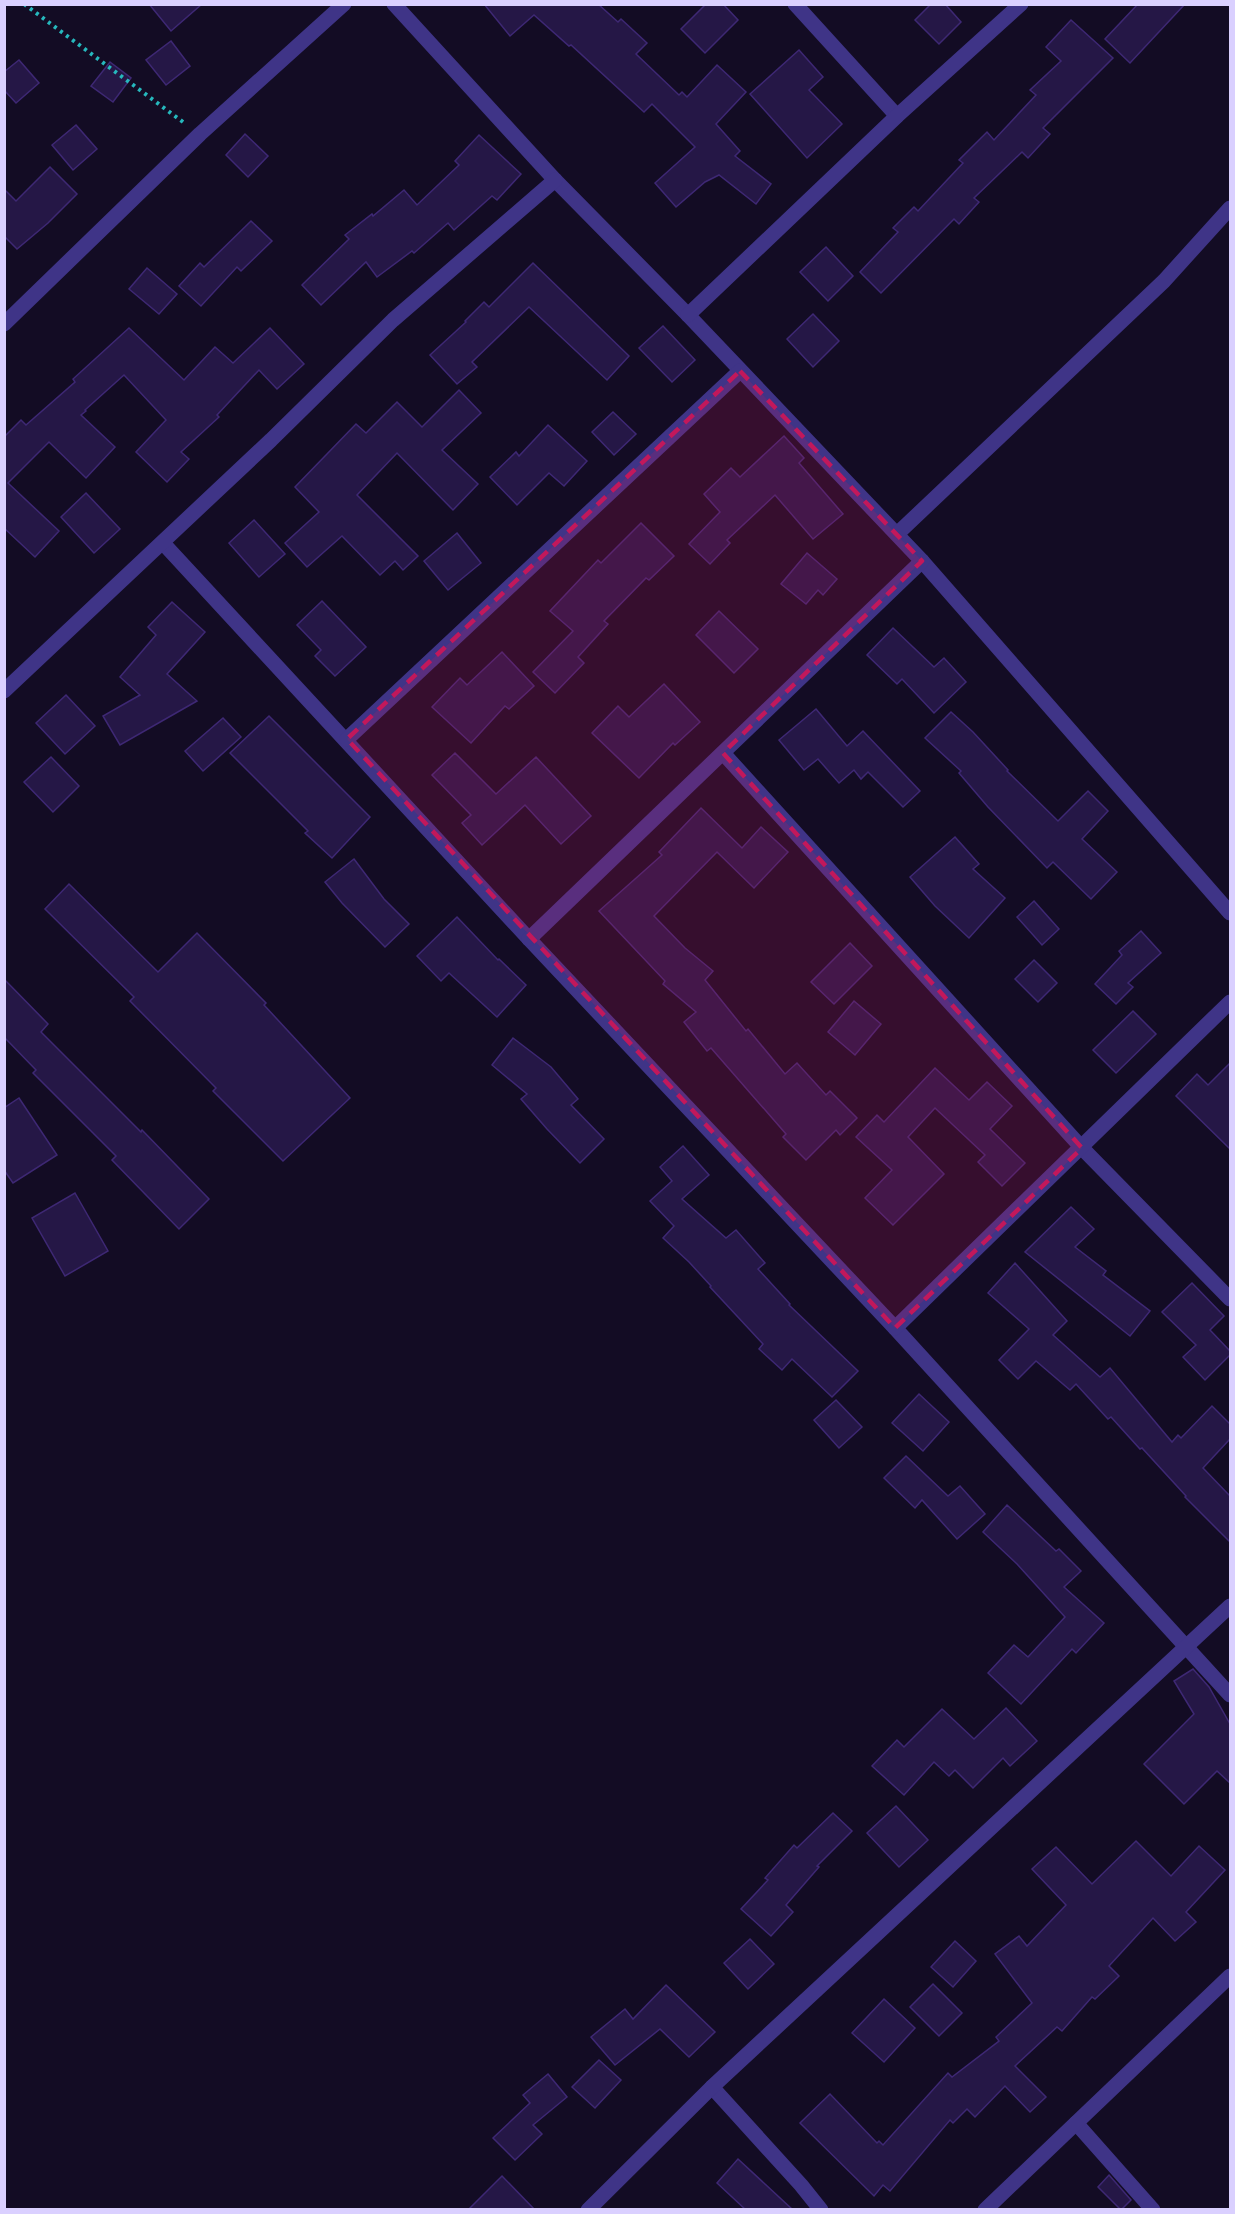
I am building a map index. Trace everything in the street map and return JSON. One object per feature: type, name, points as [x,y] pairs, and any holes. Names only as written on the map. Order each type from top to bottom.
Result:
[{"type":"street","points":[[4,324],[200,134],[344,4]]},
{"type":"street","points":[[394,4],[555,180],[688,315],[922,561],[1230,913]]},
{"type":"street","points":[[795,4],[897,116]]},
{"type":"street","points":[[688,315],[897,116],[1021,4]]},
{"type":"street","points":[[4,691],[163,543],[393,320],[555,180]]},
{"type":"street","points":[[897,534],[1164,281],[1230,208]]},
{"type":"street","points":[[347,739],[740,371]]},
{"type":"street","points":[[163,543],[347,739],[529,939],[895,1328],[1230,1695]]},
{"type":"street","points":[[529,939],[922,561]]},
{"type":"street","points":[[723,753],[1082,1148],[1230,1299]]},
{"type":"street","points":[[895,1328],[1230,1002]]},
{"type":"street","points":[[588,2210],[712,2087],[1230,1606]]},
{"type":"street","points":[[985,2210],[1230,1976]]},
{"type":"street","points":[[712,2087],[801,2185],[820,2210]]},
{"type":"street","points":[[1076,2123],[1153,2210]]},
{"type":"path","points":[[24,4],[200,134]]},
{"type":"highlighted area","points":[[740,371],[922,561],[723,753],[1082,1148],[895,1328],[347,739]]},
{"type":"building","points":[[149,4],[202,4],[171,31]]},
{"type":"building","points":[[484,4],[598,4],[618,22],[621,19],[647,43],[636,54],[679,95],[682,92],[687,97],[717,65],[746,92],[716,124],[740,151],[735,156],[771,184],[756,204],[719,175],[705,182],[676,207],[655,183],[695,147],[652,104],[644,112],[571,45],[569,46],[534,15],[510,36]]},
{"type":"building","points":[[706,4],[723,4],[738,20],[705,53],[681,29]]},
{"type":"building","points":[[931,4],[945,4],[961,22],[939,44],[915,20]]},
{"type":"building","points":[[1138,4],[1185,4],[1130,63],[1105,39]]},
{"type":"building","points":[[1071,20],[1113,58],[1043,128],[1050,134],[1028,158],[1022,152],[974,198],[979,202],[959,224],[954,219],[881,293],[860,272],[898,232],[893,228],[914,207],[918,211],[963,163],[959,160],[987,132],[994,140],[1036,95],[1030,90],[1061,61],[1046,47]]},
{"type":"building","points":[[171,41],[190,66],[166,85],[146,60]]},
{"type":"building","points":[[799,50],[823,77],[809,90],[842,124],[807,158],[750,94]]},
{"type":"building","points":[[19,60],[39,83],[16,103],[4,90],[4,72]]},
{"type":"building","points":[[110,62],[131,78],[113,102],[91,86]]},
{"type":"building","points":[[76,125],[97,149],[73,170],[52,145]]},
{"type":"building","points":[[245,134],[268,156],[248,177],[226,155]]},
{"type":"building","points":[[479,135],[521,174],[497,200],[492,196],[454,230],[448,223],[414,253],[412,251],[377,277],[366,262],[321,305],[302,285],[349,239],[345,235],[372,214],[373,216],[404,190],[417,205],[459,165],[455,161]]},
{"type":"building","points":[[50,167],[77,194],[17,249],[4,236],[4,189],[16,201]]},
{"type":"building","points":[[251,221],[272,241],[241,271],[237,267],[201,306],[179,286],[200,263],[204,267]]},
{"type":"building","points":[[826,247],[853,276],[828,301],[800,272]]},
{"type":"building","points":[[533,263],[629,356],[607,380],[529,307],[472,362],[477,367],[457,384],[430,355],[484,302],[489,307]]},
{"type":"building","points":[[147,268],[177,294],[159,314],[129,289]]},
{"type":"building","points":[[813,314],[839,341],[813,367],[787,339]]},
{"type":"building","points":[[663,326],[695,360],[672,382],[639,348]]},
{"type":"building","points":[[129,328],[184,380],[215,347],[233,363],[270,328],[304,364],[277,389],[259,370],[217,415],[219,417],[181,452],[189,459],[167,482],[136,452],[166,420],[124,375],[81,415],[115,447],[86,478],[49,442],[8,483],[59,531],[35,557],[4,528],[4,437],[21,420],[26,425],[75,382],[73,379]]},
{"type":"building","points":[[459,390],[481,413],[442,450],[478,484],[453,510],[397,453],[357,495],[418,556],[403,570],[395,561],[380,575],[342,536],[307,567],[285,543],[319,512],[295,487],[356,424],[366,433],[397,402],[422,427]]},
{"type":"building","points":[[613,412],[636,434],[614,455],[592,432]]},
{"type":"building","points":[[548,425],[587,461],[564,486],[549,473],[517,505],[490,477],[516,452],[519,456]]},
{"type":"building","points":[[784,436],[804,458],[799,463],[843,514],[813,539],[775,495],[727,540],[730,543],[710,564],[689,544],[720,512],[704,494],[731,468],[740,477]]},
{"type":"building","points":[[86,493],[120,529],[94,553],[61,517]]},
{"type":"building","points":[[254,520],[285,554],[259,577],[229,543]]},
{"type":"building","points":[[641,523],[674,556],[649,580],[646,578],[604,621],[608,624],[578,657],[584,663],[555,693],[533,672],[573,631],[550,611],[598,560],[601,563]]},
{"type":"building","points":[[457,533],[481,563],[448,590],[424,561]]},
{"type":"building","points":[[807,553],[837,579],[823,595],[818,590],[806,604],[781,584]]},
{"type":"building","points":[[322,601],[366,647],[335,676],[315,656],[321,650],[297,625]]},
{"type":"building","points":[[172,602],[205,632],[167,674],[197,701],[120,745],[103,716],[140,695],[120,677],[156,635],[148,627]]},
{"type":"building","points":[[719,611],[758,649],[734,673],[696,635]]},
{"type":"building","points":[[893,628],[934,667],[944,658],[966,682],[934,713],[902,679],[897,684],[867,655]]},
{"type":"building","points":[[502,652],[534,686],[509,709],[505,706],[471,743],[432,707],[460,678],[467,685]]},
{"type":"building","points":[[664,684],[700,722],[675,745],[673,743],[639,778],[592,733],[618,706],[629,717]]},
{"type":"building","points":[[66,695],[95,726],[65,754],[36,723]]},
{"type":"building","points":[[816,709],[847,746],[863,731],[920,791],[903,807],[868,772],[861,779],[854,770],[839,783],[818,759],[804,770],[779,740]]},
{"type":"building","points":[[951,712],[1058,821],[1088,791],[1108,811],[1082,839],[1117,872],[1091,899],[1053,862],[1047,868],[988,807],[959,773],[961,771],[925,738]]},
{"type":"building","points":[[269,716],[370,817],[332,858],[305,833],[308,831],[230,753]]},
{"type":"building","points":[[223,718],[241,737],[203,771],[185,751]]},
{"type":"building","points":[[455,753],[496,794],[536,757],[591,816],[561,844],[525,805],[482,845],[462,823],[471,815],[432,775]]},
{"type":"building","points":[[51,757],[79,786],[53,812],[24,782]]},
{"type":"building","points":[[701,808],[742,848],[761,827],[788,852],[754,888],[717,852],[654,916],[685,948],[713,971],[705,980],[746,1031],[748,1029],[785,1074],[797,1063],[826,1095],[830,1091],[857,1118],[840,1135],[836,1130],[806,1160],[783,1137],[786,1134],[711,1048],[707,1051],[684,1022],[696,1012],[663,984],[665,981],[599,911],[662,855],[659,852]]},
{"type":"building","points":[[955,837],[979,864],[973,869],[1005,898],[969,938],[935,906],[910,877]]},
{"type":"building","points":[[354,859],[384,899],[409,924],[385,947],[325,882]]},
{"type":"building","points":[[69,884],[158,972],[197,933],[266,1003],[264,1005],[350,1098],[283,1161],[213,1091],[216,1088],[130,1001],[134,997],[45,909]]},
{"type":"building","points":[[1034,901],[1059,929],[1042,945],[1017,917]]},
{"type":"building","points":[[457,917],[498,960],[526,985],[497,1017],[449,973],[441,981],[417,956]]},
{"type":"building","points":[[1141,931],[1161,953],[1128,983],[1133,987],[1116,1004],[1095,984],[1122,955],[1119,951]]},
{"type":"building","points":[[850,943],[872,966],[834,1004],[811,982]]},
{"type":"building","points":[[1034,960],[1057,983],[1038,1002],[1015,979]]},
{"type":"building","points":[[4,979],[48,1024],[41,1032],[209,1199],[179,1229],[112,1160],[116,1156],[33,1073],[36,1070],[4,1037]]},
{"type":"building","points":[[854,1001],[881,1024],[855,1055],[828,1032]]},
{"type":"building","points":[[1133,1011],[1156,1034],[1116,1073],[1093,1050]]},
{"type":"building","points":[[513,1038],[551,1067],[578,1099],[571,1105],[604,1139],[580,1163],[521,1099],[527,1094],[492,1065]]},
{"type":"building","points":[[1230,1063],[1230,1149],[1176,1096],[1197,1074],[1208,1085]]},
{"type":"building","points":[[935,1068],[969,1100],[987,1082],[1012,1106],[990,1129],[1025,1163],[1002,1186],[978,1162],[985,1155],[935,1108],[908,1137],[944,1174],[893,1225],[865,1198],[892,1170],[856,1137],[877,1115],[884,1122]]},
{"type":"building","points":[[19,1098],[57,1155],[13,1183],[4,1170],[4,1108]]},
{"type":"building","points":[[683,1146],[709,1175],[682,1199],[726,1238],[736,1230],[765,1263],[758,1269],[789,1305],[858,1371],[832,1397],[792,1359],[782,1370],[759,1349],[763,1344],[689,1262],[663,1238],[674,1226],[650,1201],[672,1181],[660,1167]]},
{"type":"building","points":[[75,1193],[108,1251],[65,1276],[32,1218]]},
{"type":"building","points":[[1071,1207],[1094,1229],[1075,1247],[1106,1271],[1103,1275],[1150,1311],[1130,1336],[1025,1252]]},
{"type":"building","points":[[1015,1263],[1067,1321],[1053,1335],[1100,1377],[1110,1368],[1172,1442],[1178,1435],[1181,1438],[1212,1406],[1230,1424],[1230,1439],[1203,1468],[1230,1496],[1230,1542],[1185,1497],[1142,1448],[1140,1449],[1111,1417],[1108,1419],[1076,1384],[1070,1390],[1036,1361],[1018,1379],[999,1360],[1029,1329],[988,1293]]},
{"type":"building","points":[[1192,1283],[1224,1316],[1210,1330],[1230,1351],[1230,1355],[1205,1380],[1183,1357],[1196,1345],[1162,1312]]},
{"type":"building","points":[[919,1394],[949,1422],[923,1451],[892,1423]]},
{"type":"building","points":[[836,1400],[862,1427],[839,1448],[814,1420]]},
{"type":"building","points":[[906,1456],[948,1496],[960,1486],[985,1514],[957,1539],[922,1500],[915,1508],[884,1478]]},
{"type":"building","points":[[1007,1505],[1081,1571],[1064,1587],[1104,1623],[1076,1653],[1072,1649],[1021,1704],[988,1673],[1014,1645],[1028,1657],[1065,1617],[1017,1564],[983,1532]]},
{"type":"building","points":[[1193,1669],[1209,1687],[1230,1724],[1230,1783],[1217,1771],[1184,1804],[1144,1764],[1194,1714],[1174,1681]]},
{"type":"building","points":[[1006,1708],[1037,1741],[1010,1766],[1003,1758],[973,1788],[955,1770],[949,1776],[934,1762],[904,1795],[872,1766],[897,1740],[904,1747],[942,1709],[974,1739]]},
{"type":"building","points":[[896,1806],[928,1840],[899,1867],[867,1833]]},
{"type":"building","points":[[833,1813],[852,1831],[817,1866],[819,1867],[786,1905],[793,1912],[771,1936],[741,1909],[768,1880],[765,1878],[794,1845],[797,1848]]},
{"type":"building","points":[[1136,1841],[1171,1876],[1199,1846],[1225,1870],[1186,1912],[1196,1922],[1175,1941],[1153,1918],[1109,1966],[1119,1976],[1095,1999],[1092,1997],[1062,2031],[1057,2027],[1015,2066],[1046,2097],[1030,2112],[1005,2086],[975,2117],[967,2109],[953,2123],[950,2120],[890,2191],[883,2185],[874,2196],[800,2123],[830,2094],[877,2143],[879,2141],[883,2145],[948,2073],[952,2077],[999,2041],[996,2037],[1032,2003],[995,1954],[1019,1936],[1027,1946],[1066,1905],[1032,1869],[1056,1847],[1092,1884]]},
{"type":"building","points":[[750,1939],[774,1964],[748,1989],[724,1963]]},
{"type":"building","points":[[955,1941],[976,1961],[953,1987],[931,1967]]},
{"type":"building","points":[[933,1984],[962,2013],[939,2036],[910,2007]]},
{"type":"building","points":[[666,1985],[715,2032],[689,2057],[660,2029],[615,2065],[591,2037],[625,2009],[633,2019]]},
{"type":"building","points":[[884,1999],[915,2028],[884,2062],[852,2033]]},
{"type":"building","points":[[599,2060],[621,2080],[595,2108],[572,2087]]},
{"type":"building","points":[[548,2074],[567,2097],[533,2125],[542,2134],[515,2160],[493,2138],[530,2103],[523,2095]]},
{"type":"building","points":[[738,2159],[793,2210],[746,2210],[717,2183]]},
{"type":"building","points":[[1109,2175],[1131,2200],[1121,2210],[1098,2187]]},
{"type":"building","points":[[502,2176],[535,2210],[468,2210]]}]
